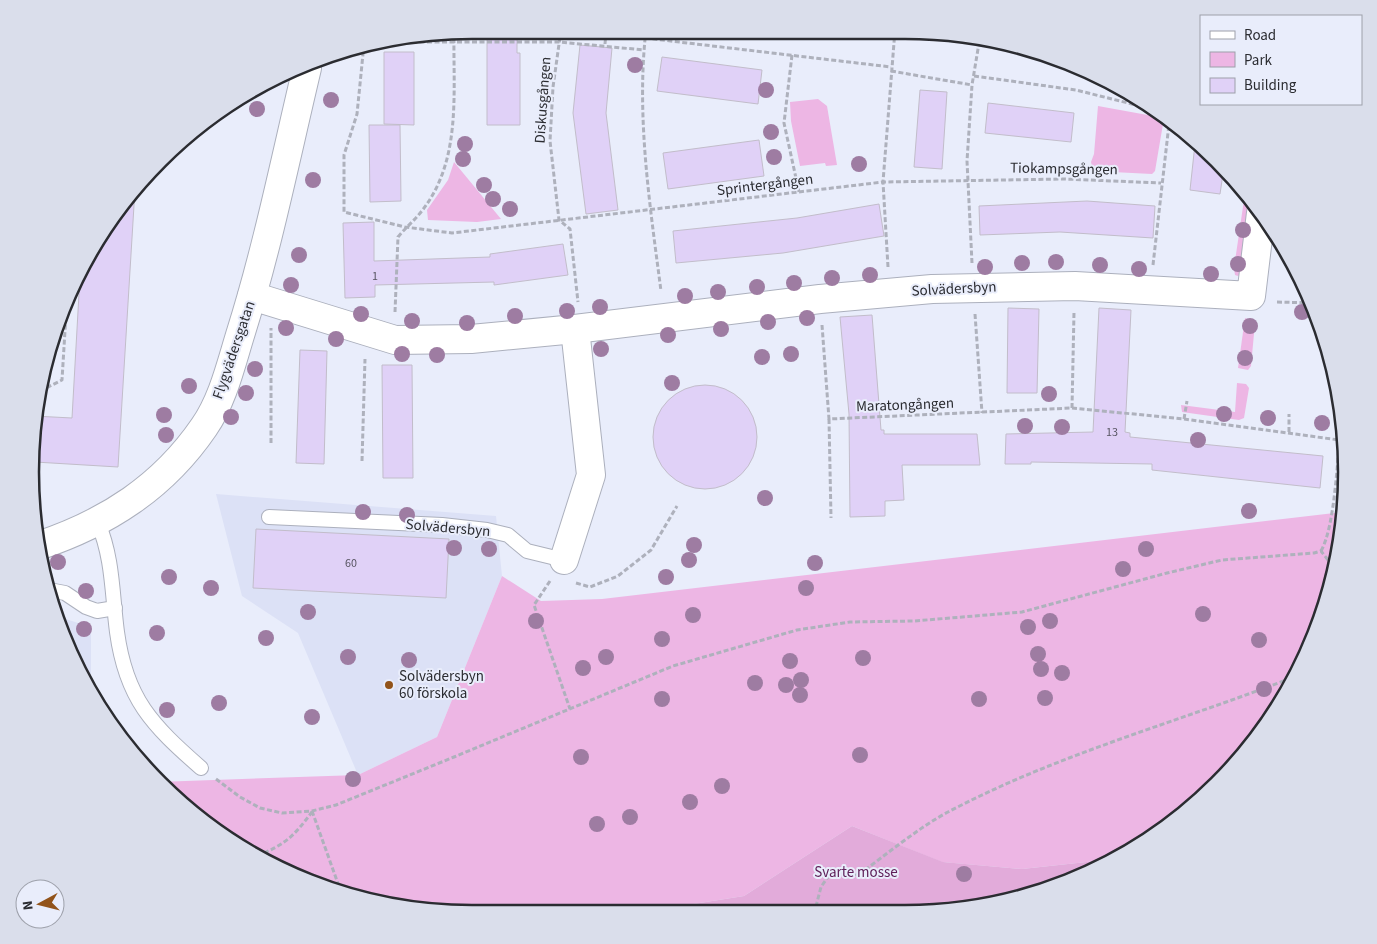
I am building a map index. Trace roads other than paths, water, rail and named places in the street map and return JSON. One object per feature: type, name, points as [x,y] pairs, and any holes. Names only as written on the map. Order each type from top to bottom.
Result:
[{"type":"street","name":"Flygvädersgatan","points":[[45,543],[98,523],[118,511],[152,485],[180,459],[206,426],[265,300],[306,72]]},
{"type":"street","name":"Solvädersbyn","points":[[265,300],[395,340],[471,339],[890,292],[1075,286],[1150,288],[1251,296],[1260,223]]},
{"type":"street","points":[[564,560],[591,475],[578,328]]},
{"type":"lane","name":"Solvädersbyn","points":[[269,517],[442,525],[487,530],[508,535],[527,551],[564,560]]},
{"type":"lane","points":[[98,523],[106,542],[110,564],[122,657],[137,700],[162,734],[201,768]]},
{"type":"lane","points":[[56,591],[65,593],[86,607],[97,611],[115,608]]},
{"type":"place","name":"Solvädersbyn 60 förskola","points":[[389,685]]},
{"type":"park label","name":"Svarte mosse","points":[[856,872]]}]
